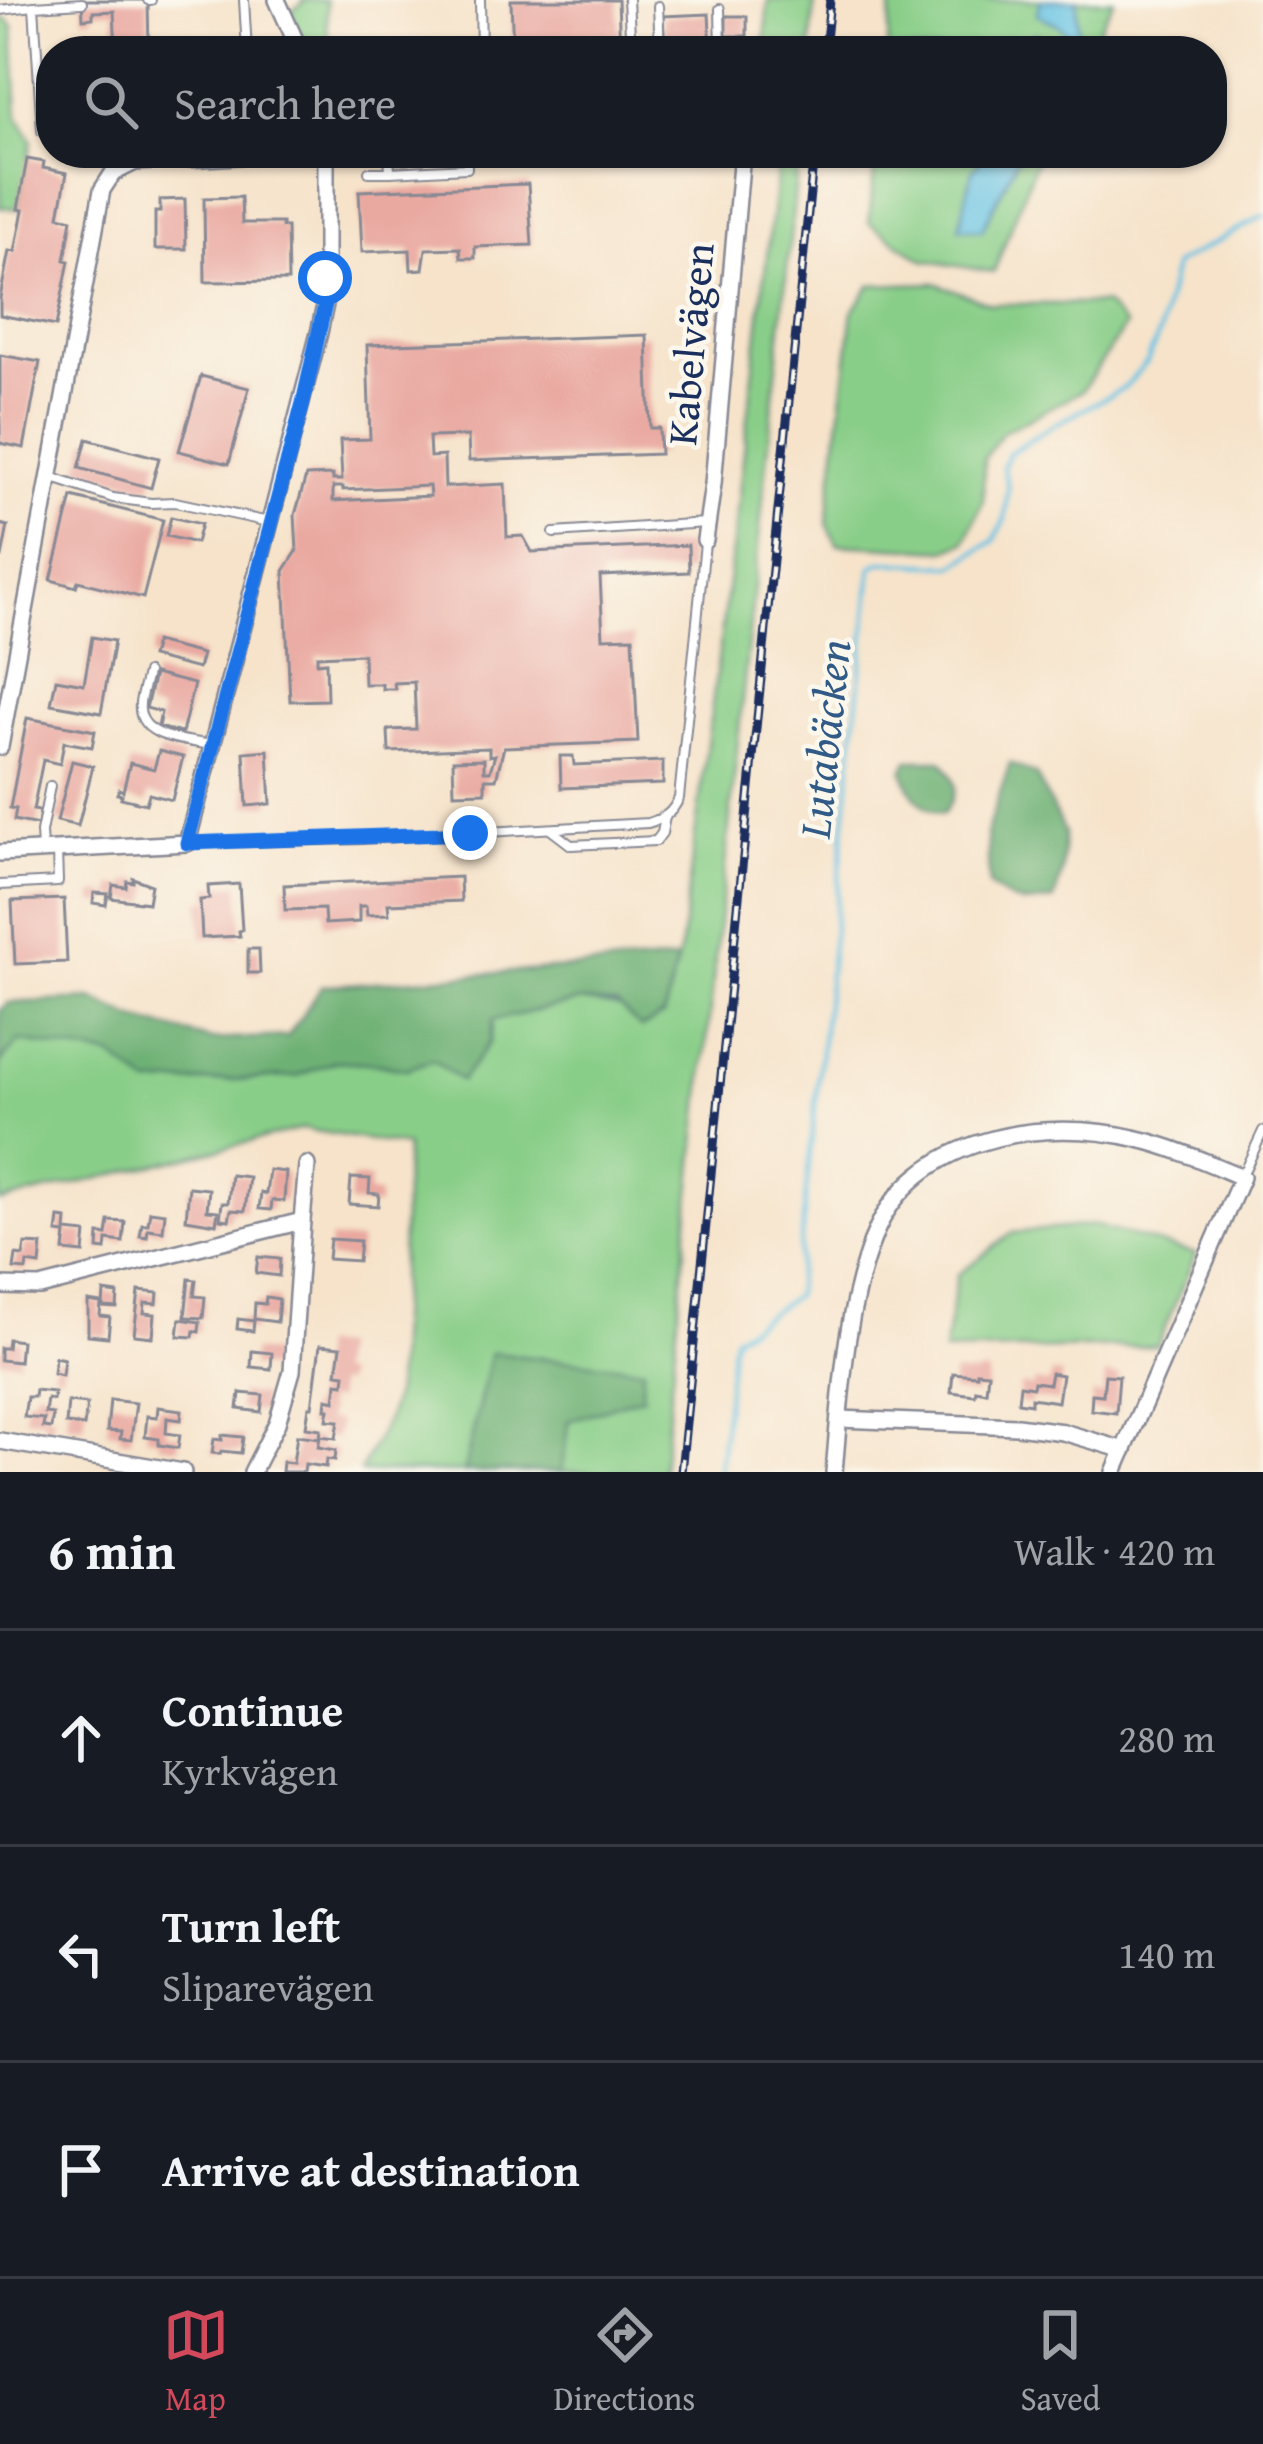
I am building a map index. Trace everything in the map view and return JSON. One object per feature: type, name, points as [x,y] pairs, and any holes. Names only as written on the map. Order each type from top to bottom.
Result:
[{"type":"street","points":[[277,0],[293,36]]},
{"type":"street","points":[[0,747],[96,216],[102,190],[112,173],[122,168]]},
{"type":"street","points":[[0,853],[187,843],[326,300],[326,168]]},
{"type":"street","name":"Kabelvägen","points":[[706,532],[741,168]]},
{"type":"street","points":[[834,1472],[859,1282],[876,1231],[902,1191],[935,1163],[979,1141],[1044,1132],[1097,1132],[1138,1139],[1242,1177],[1114,1472]]},
{"type":"street","points":[[252,1472],[277,1423],[292,1370],[307,1165]]},
{"type":"street","points":[[0,1286],[40,1287],[302,1221]]},
{"type":"street","points":[[839,1419],[1017,1426],[1063,1432],[1124,1450]]},
{"type":"street","points":[[0,1441],[182,1472]]},
{"type":"lane","points":[[244,0],[246,36]]},
{"type":"lane","points":[[480,0],[481,36]]},
{"type":"lane","points":[[628,0],[630,36]]},
{"type":"lane","points":[[0,10],[82,3]]},
{"type":"lane","points":[[34,6],[36,42]]},
{"type":"lane","points":[[658,6],[659,36]]},
{"type":"lane","points":[[720,9],[721,36]]},
{"type":"lane","points":[[112,168],[112,173]]},
{"type":"lane","points":[[390,168],[390,172]]},
{"type":"lane","points":[[369,172],[467,168]]},
{"type":"lane","points":[[49,476],[112,498],[175,502],[272,523]]},
{"type":"lane","points":[[187,843],[470,833],[648,823],[665,817],[679,798],[706,532],[554,533]]},
{"type":"lane","points":[[147,673],[139,705],[145,724],[163,735],[213,746]]},
{"type":"lane","points":[[0,885],[58,882],[41,832],[50,785]]},
{"type":"lane","points":[[549,828],[571,845],[656,841],[665,817]]},
{"type":"lane","points":[[1242,1177],[1263,1132]]},
{"type":"green space","points":[[326,0],[328,36],[301,36],[290,12],[303,3]]},
{"type":"green space","points":[[768,0],[815,0],[811,36],[765,36]]},
{"type":"green space","points":[[892,0],[1041,0],[1038,15],[1067,33],[1065,36],[888,36]]},
{"type":"green space","points":[[1077,0],[1114,0],[1095,36],[1078,36]]},
{"type":"green space","points":[[0,19],[13,26],[18,116],[32,141],[18,209],[0,207]]},
{"type":"green space","points":[[777,168],[797,168],[662,1472],[562,1472],[568,1421],[642,1396],[491,1353],[464,1472],[360,1472],[388,1417],[395,1390],[406,1146],[303,1129],[0,1202],[0,1063],[19,1041],[111,1056],[149,1085],[297,1076],[336,1061],[406,1069],[434,1059],[492,1020],[581,1001],[664,1015],[681,944]]},
{"type":"green space","points":[[874,168],[975,168],[960,227],[982,230],[1013,168],[1033,168],[994,272],[923,260],[869,223]]},
{"type":"green space","points":[[935,283],[991,304],[1105,304],[1125,326],[1082,391],[1003,432],[984,458],[983,502],[965,542],[946,550],[837,544],[827,524],[853,311],[871,285]]},
{"type":"green space","points":[[908,760],[941,760],[947,768],[955,787],[943,814],[922,804],[913,793],[903,771]]},
{"type":"green space","points":[[1010,763],[1036,775],[1064,832],[1062,873],[1054,900],[1020,903],[989,886],[987,831]]},
{"type":"green space","points":[[677,960],[664,1015],[641,1028],[617,1005],[581,1001],[493,1020],[490,1042],[461,1081],[433,1060],[406,1069],[336,1061],[297,1076],[149,1085],[111,1056],[19,1041],[0,1063],[0,1010],[8,1003],[92,999],[135,1019],[212,1040],[288,1036],[322,986]]},
{"type":"green space","points":[[1093,1225],[1196,1254],[1157,1346],[944,1352],[957,1275],[1012,1233]]},
{"type":"green space","points":[[491,1353],[643,1368],[642,1396],[568,1421],[562,1472],[464,1472]]},
{"type":"water","points":[[1041,0],[1077,0],[1078,36],[1066,36],[1058,24],[1037,15]]},
{"type":"water","points":[[975,168],[1013,168],[982,230],[959,228]]},
{"type":"building","points":[[82,0],[148,0],[149,36],[115,36],[114,11],[93,12],[93,18],[83,19]]},
{"type":"building","points":[[511,0],[618,0],[619,36],[512,36]]},
{"type":"building","points":[[709,14],[710,36],[664,36],[663,16]]},
{"type":"building","points":[[726,16],[747,16],[747,36],[726,36]]},
{"type":"building","points":[[27,159],[36,161],[36,168],[67,173],[59,216],[72,219],[65,260],[69,261],[56,326],[0,315],[9,251],[15,252],[23,210],[18,209]]},
{"type":"building","points":[[528,184],[532,245],[475,247],[475,258],[461,258],[460,248],[426,249],[423,269],[411,270],[410,250],[362,252],[359,191]]},
{"type":"building","points":[[241,197],[242,223],[287,227],[288,281],[205,282],[204,198]]},
{"type":"building","points":[[185,199],[186,249],[155,249],[155,212],[160,212],[160,200]]},
{"type":"building","points":[[647,335],[650,428],[659,428],[660,454],[469,461],[468,436],[429,437],[430,457],[444,456],[445,487],[505,484],[507,537],[523,536],[532,552],[688,545],[689,572],[600,576],[603,638],[633,637],[638,742],[504,747],[496,779],[485,779],[485,792],[454,793],[453,760],[484,759],[484,771],[490,771],[495,755],[489,756],[489,748],[389,752],[388,730],[416,729],[414,682],[382,689],[382,684],[364,684],[363,654],[317,656],[317,663],[326,662],[327,700],[290,701],[284,571],[297,551],[295,515],[306,476],[333,475],[333,480],[342,480],[340,440],[370,439],[367,345]],"holes":[[[429,486],[430,496],[333,501],[333,487]]]},
{"type":"building","points":[[0,355],[40,362],[24,448],[0,443]]},
{"type":"building","points":[[201,376],[249,388],[229,464],[179,451]]},
{"type":"building","points":[[87,439],[159,458],[151,488],[79,468]]},
{"type":"building","points":[[72,497],[163,520],[143,598],[78,581],[76,587],[51,580]]},
{"type":"building","points":[[171,517],[201,524],[196,543],[166,536]]},
{"type":"building","points":[[0,524],[8,526],[2,557],[0,556]]},
{"type":"building","points":[[92,637],[114,641],[101,713],[51,704],[56,679],[84,684]]},
{"type":"building","points":[[155,642],[202,654],[198,669],[151,657]]},
{"type":"building","points":[[154,674],[194,684],[182,733],[158,727],[161,712],[146,708]]},
{"type":"building","points":[[27,718],[95,731],[92,747],[64,742],[60,764],[43,760],[33,810],[40,811],[38,825],[14,820],[16,809],[10,808]]},
{"type":"building","points":[[268,750],[271,804],[247,806],[244,752]]},
{"type":"building","points":[[159,751],[183,757],[172,800],[149,794],[146,804],[121,798],[117,794],[123,791],[130,763],[154,769]]},
{"type":"building","points":[[560,756],[573,756],[574,765],[663,761],[663,784],[561,788]]},
{"type":"building","points":[[72,761],[93,766],[78,826],[57,821]]},
{"type":"building","points":[[460,877],[461,901],[388,904],[389,914],[367,915],[366,906],[359,906],[359,922],[325,924],[324,909],[285,910],[284,885]]},
{"type":"building","points":[[133,878],[151,885],[148,903],[111,898],[113,885],[126,887]]},
{"type":"building","points":[[239,884],[240,936],[202,938],[200,900],[209,899],[208,886]]},
{"type":"building","points":[[94,893],[108,894],[106,905],[93,903]]},
{"type":"building","points":[[64,899],[67,962],[15,964],[12,901]]},
{"type":"building","points":[[248,949],[259,949],[260,973],[248,973]]},
{"type":"building","points":[[269,1170],[286,1172],[284,1201],[272,1200],[271,1210],[259,1209],[261,1193],[266,1194]]},
{"type":"building","points":[[231,1175],[249,1177],[245,1211],[231,1210],[229,1220],[220,1219],[222,1203],[228,1203]]},
{"type":"building","points":[[351,1178],[370,1179],[369,1193],[379,1194],[378,1206],[349,1204]]},
{"type":"building","points":[[189,1187],[209,1189],[207,1210],[218,1211],[216,1224],[186,1219]]},
{"type":"building","points":[[150,1211],[165,1213],[163,1231],[148,1229],[147,1237],[140,1236],[142,1224],[148,1224]]},
{"type":"building","points":[[59,1218],[67,1219],[66,1231],[86,1233],[84,1253],[64,1251],[66,1234],[57,1233]]},
{"type":"building","points":[[109,1221],[125,1222],[123,1242],[107,1240],[106,1250],[98,1249],[99,1234],[107,1235]]},
{"type":"building","points":[[330,1239],[360,1241],[358,1261],[328,1259]]},
{"type":"building","points":[[25,1244],[42,1245],[40,1265],[27,1263],[26,1270],[14,1269],[16,1255],[23,1256]]},
{"type":"building","points":[[258,1257],[280,1259],[279,1276],[256,1273]]},
{"type":"building","points":[[189,1279],[196,1280],[194,1296],[205,1297],[203,1318],[185,1317]]},
{"type":"building","points":[[139,1291],[158,1293],[157,1304],[145,1303],[144,1313],[155,1314],[153,1337],[134,1335]]},
{"type":"building","points":[[104,1292],[118,1294],[117,1308],[103,1307]]},
{"type":"building","points":[[266,1297],[279,1299],[277,1322],[254,1319],[255,1303],[265,1304]]},
{"type":"building","points":[[88,1301],[101,1303],[100,1316],[110,1317],[108,1337],[88,1335]]},
{"type":"building","points":[[180,1319],[200,1322],[199,1332],[194,1331],[193,1337],[178,1336]]},
{"type":"building","points":[[238,1319],[254,1321],[253,1331],[237,1329]]},
{"type":"building","points":[[8,1339],[21,1341],[19,1362],[0,1360],[0,1348],[7,1348]]},
{"type":"building","points":[[320,1345],[341,1347],[337,1373],[345,1374],[344,1384],[337,1383],[335,1401],[327,1399],[326,1409],[327,1420],[339,1421],[336,1438],[320,1436],[321,1429],[306,1427]]},
{"type":"building","points":[[252,1351],[272,1353],[271,1369],[251,1367]]},
{"type":"building","points":[[55,1357],[64,1359],[62,1375],[53,1373]]},
{"type":"building","points":[[953,1373],[988,1373],[986,1392],[951,1392]]},
{"type":"building","points":[[1051,1373],[1062,1375],[1058,1402],[1031,1398],[1031,1404],[1018,1402],[1020,1385],[1049,1384]]},
{"type":"building","points":[[1105,1375],[1119,1376],[1116,1413],[1091,1410],[1092,1394],[1103,1395]]},
{"type":"building","points":[[35,1390],[54,1392],[53,1400],[47,1399],[45,1413],[53,1414],[51,1428],[43,1427],[44,1419],[24,1417],[27,1397],[34,1397]]},
{"type":"building","points":[[240,1393],[263,1395],[261,1412],[238,1409]]},
{"type":"building","points":[[110,1400],[136,1403],[131,1440],[120,1439],[121,1432],[107,1431]]},
{"type":"building","points":[[68,1402],[87,1404],[84,1426],[66,1424]]},
{"type":"building","points":[[158,1407],[182,1410],[181,1420],[167,1418],[166,1433],[180,1435],[178,1448],[145,1437],[147,1416],[157,1417]]},
{"type":"building","points":[[222,1435],[243,1437],[241,1453],[212,1453],[214,1439],[222,1440]]},
{"type":"building","points":[[297,1435],[320,1438],[318,1447],[336,1450],[335,1460],[327,1459],[326,1467],[305,1464],[304,1472],[282,1472],[283,1462],[293,1463]]},
{"type":"waterway","name":"Lutabäcken","points":[[719,1472],[735,1336],[795,1296],[872,567],[882,562],[953,566],[994,541],[1005,519],[1008,487],[1003,467],[1008,454],[1124,388],[1147,362],[1160,331],[1174,265],[1263,216]]},
{"type":"railway","points":[[826,36],[830,0]]},
{"type":"railway","points":[[681,1472],[812,168]]},
{"type":"route","points":[[325,278],[326,300],[303,403],[187,843],[470,833]]}]
